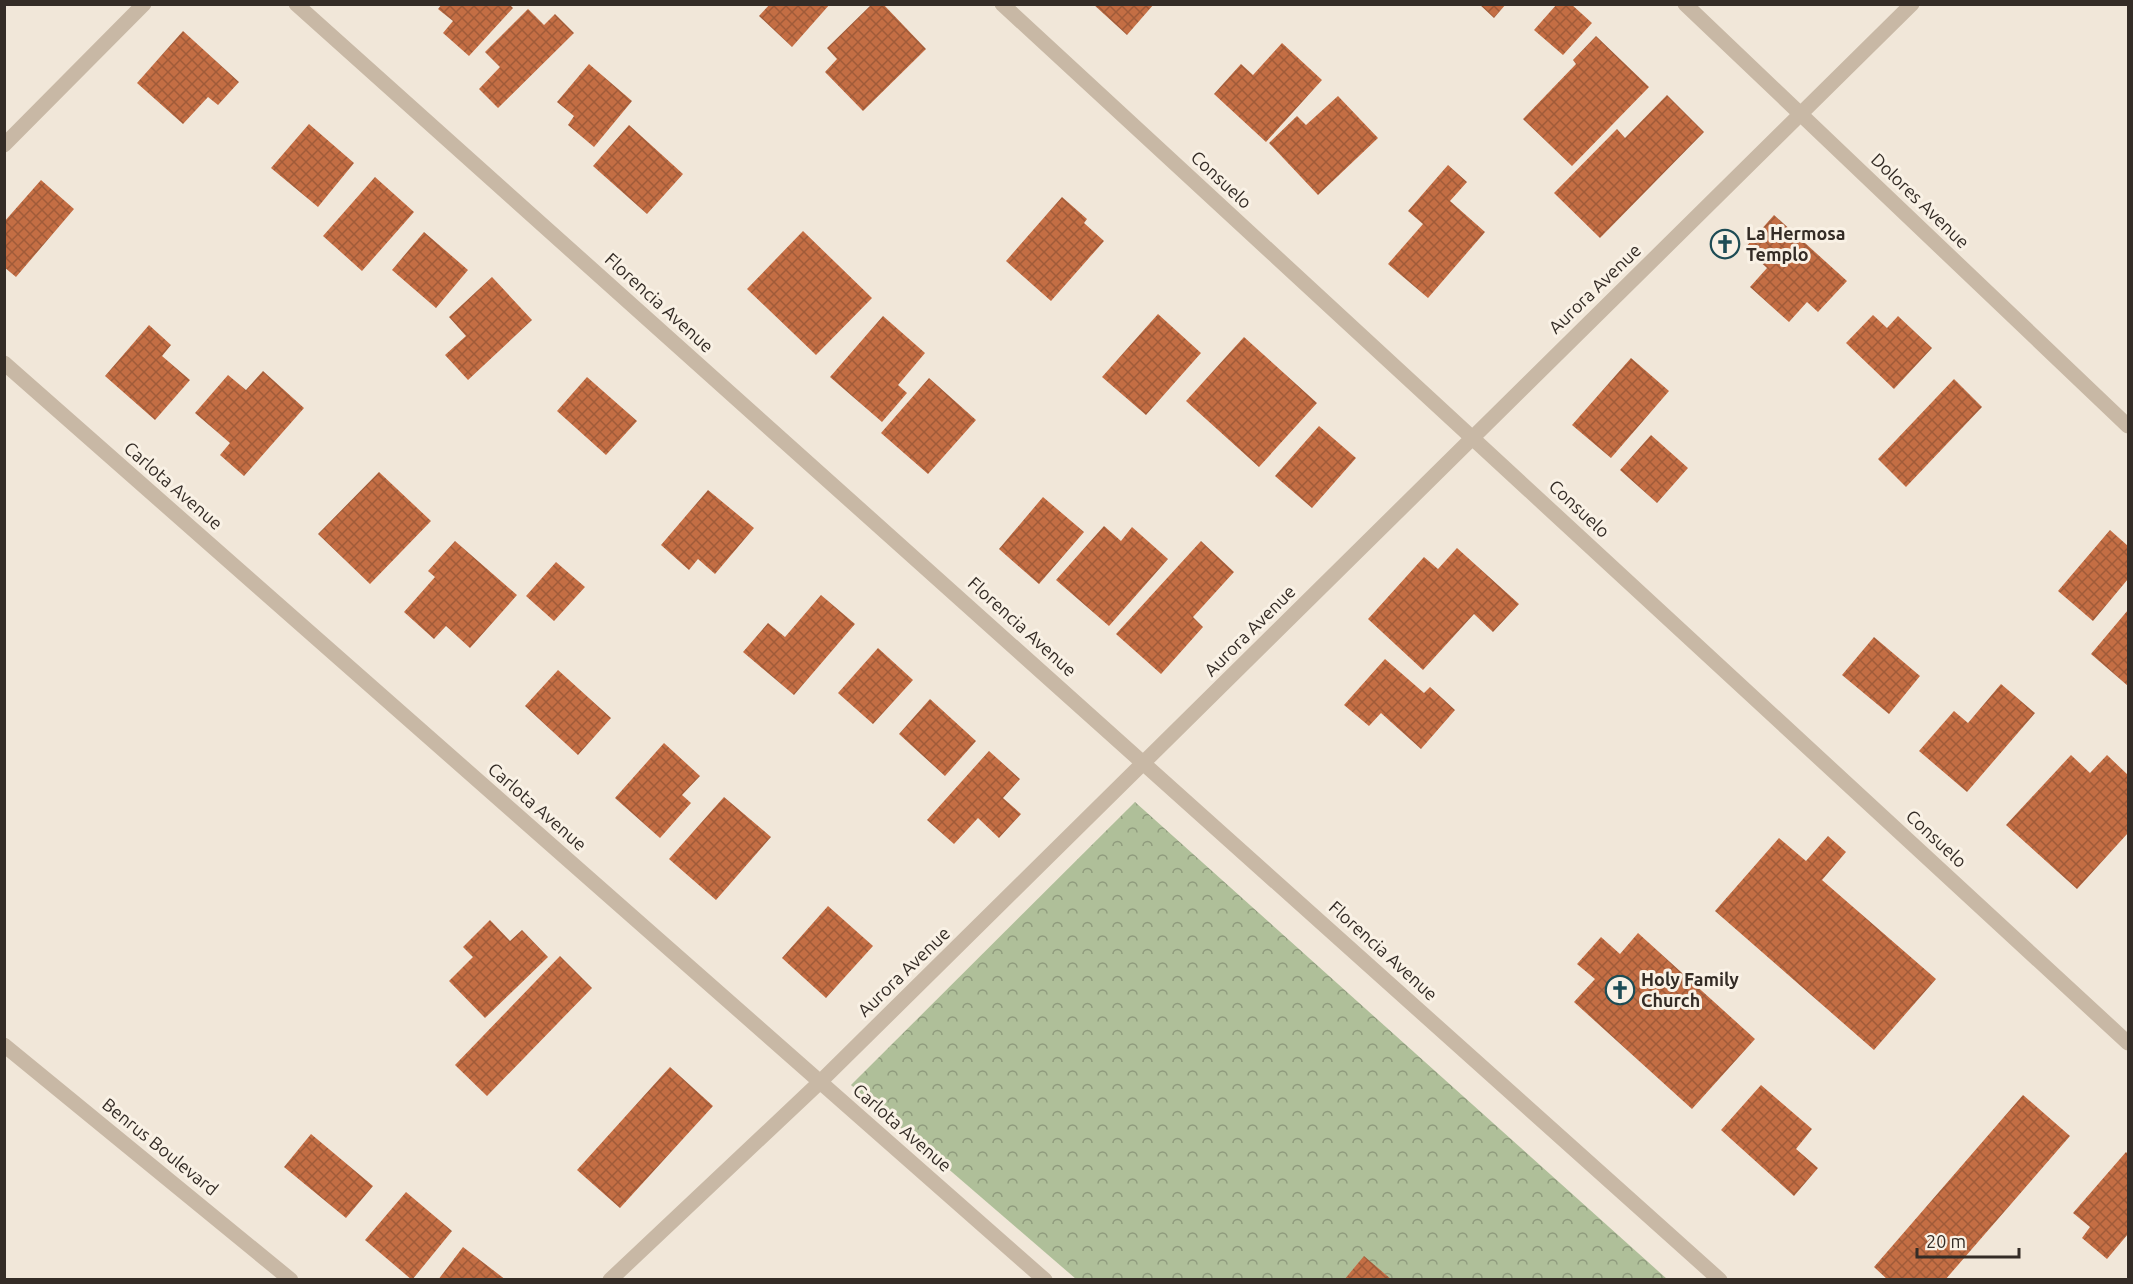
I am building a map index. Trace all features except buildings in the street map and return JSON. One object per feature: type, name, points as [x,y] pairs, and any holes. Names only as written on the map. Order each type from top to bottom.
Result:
[{"type":"street","points":[[4,145],[144,4]]},
{"type":"street","name":"Florencia Avenue","points":[[297,4],[1720,1280]]},
{"type":"street","name":"Consuelo","points":[[1002,4],[2128,1043]]},
{"type":"street","name":"Dolores Avenue","points":[[1685,4],[2128,426]]},
{"type":"street","name":"Aurora Avenue","points":[[610,1280],[820,1082],[1912,4]]},
{"type":"street","name":"Carlota Avenue","points":[[4,363],[1045,1280]]},
{"type":"street","name":"Benrus Boulevard","points":[[4,1045],[291,1280]]},
{"type":"green space","points":[[1135,802],[1667,1279],[1076,1279],[851,1085]]},
{"type":"place","name":"La Hermosa Templo","points":[[1725,244]]},
{"type":"place","name":"Holy Family Church","points":[[1620,990]]}]
